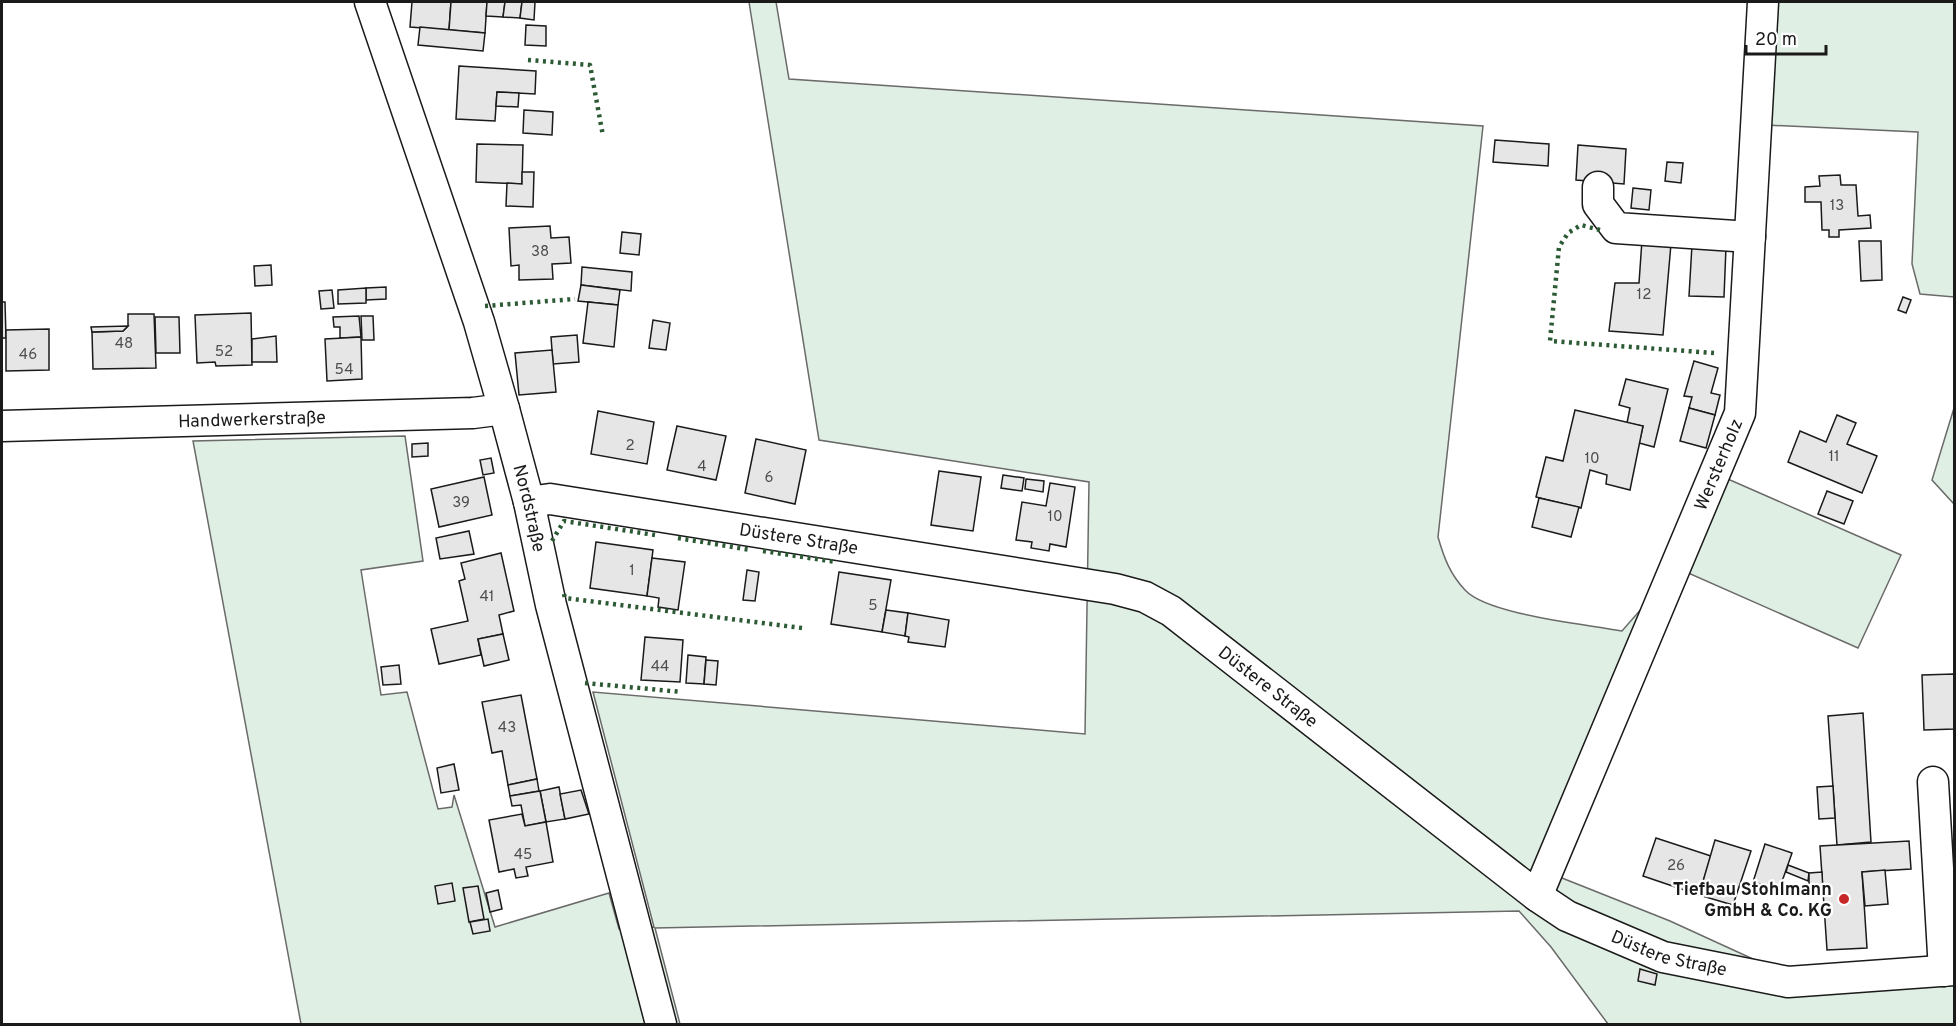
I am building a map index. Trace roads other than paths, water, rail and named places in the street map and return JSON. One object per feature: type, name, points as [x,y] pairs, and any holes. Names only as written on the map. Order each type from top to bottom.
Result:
[{"type":"street","name":"Nordstraße","points":[[370,2],[479,322],[504,409],[529,502],[551,605],[661,1024]]},
{"type":"street","name":"Wersterholz","points":[[1537,896],[1740,413],[1763,2]]},
{"type":"street","points":[[1598,187],[1598,204],[1616,228],[1750,237]]},
{"type":"street","name":"Handwerkerstraße","points":[[2,426],[473,413],[504,409]]},
{"type":"street","name":"Düstere Straße","points":[[529,502],[550,498],[1103,587],[1145,597],[1172,611],[1537,896],[1567,916],[1663,957],[1788,982],[1949,971]]},
{"type":"street","points":[[1933,782],[1949,971]]},
{"type":"place","name":"Tiefbau Stohlmann GmbH & Co. KG","points":[[1844,899]]}]
